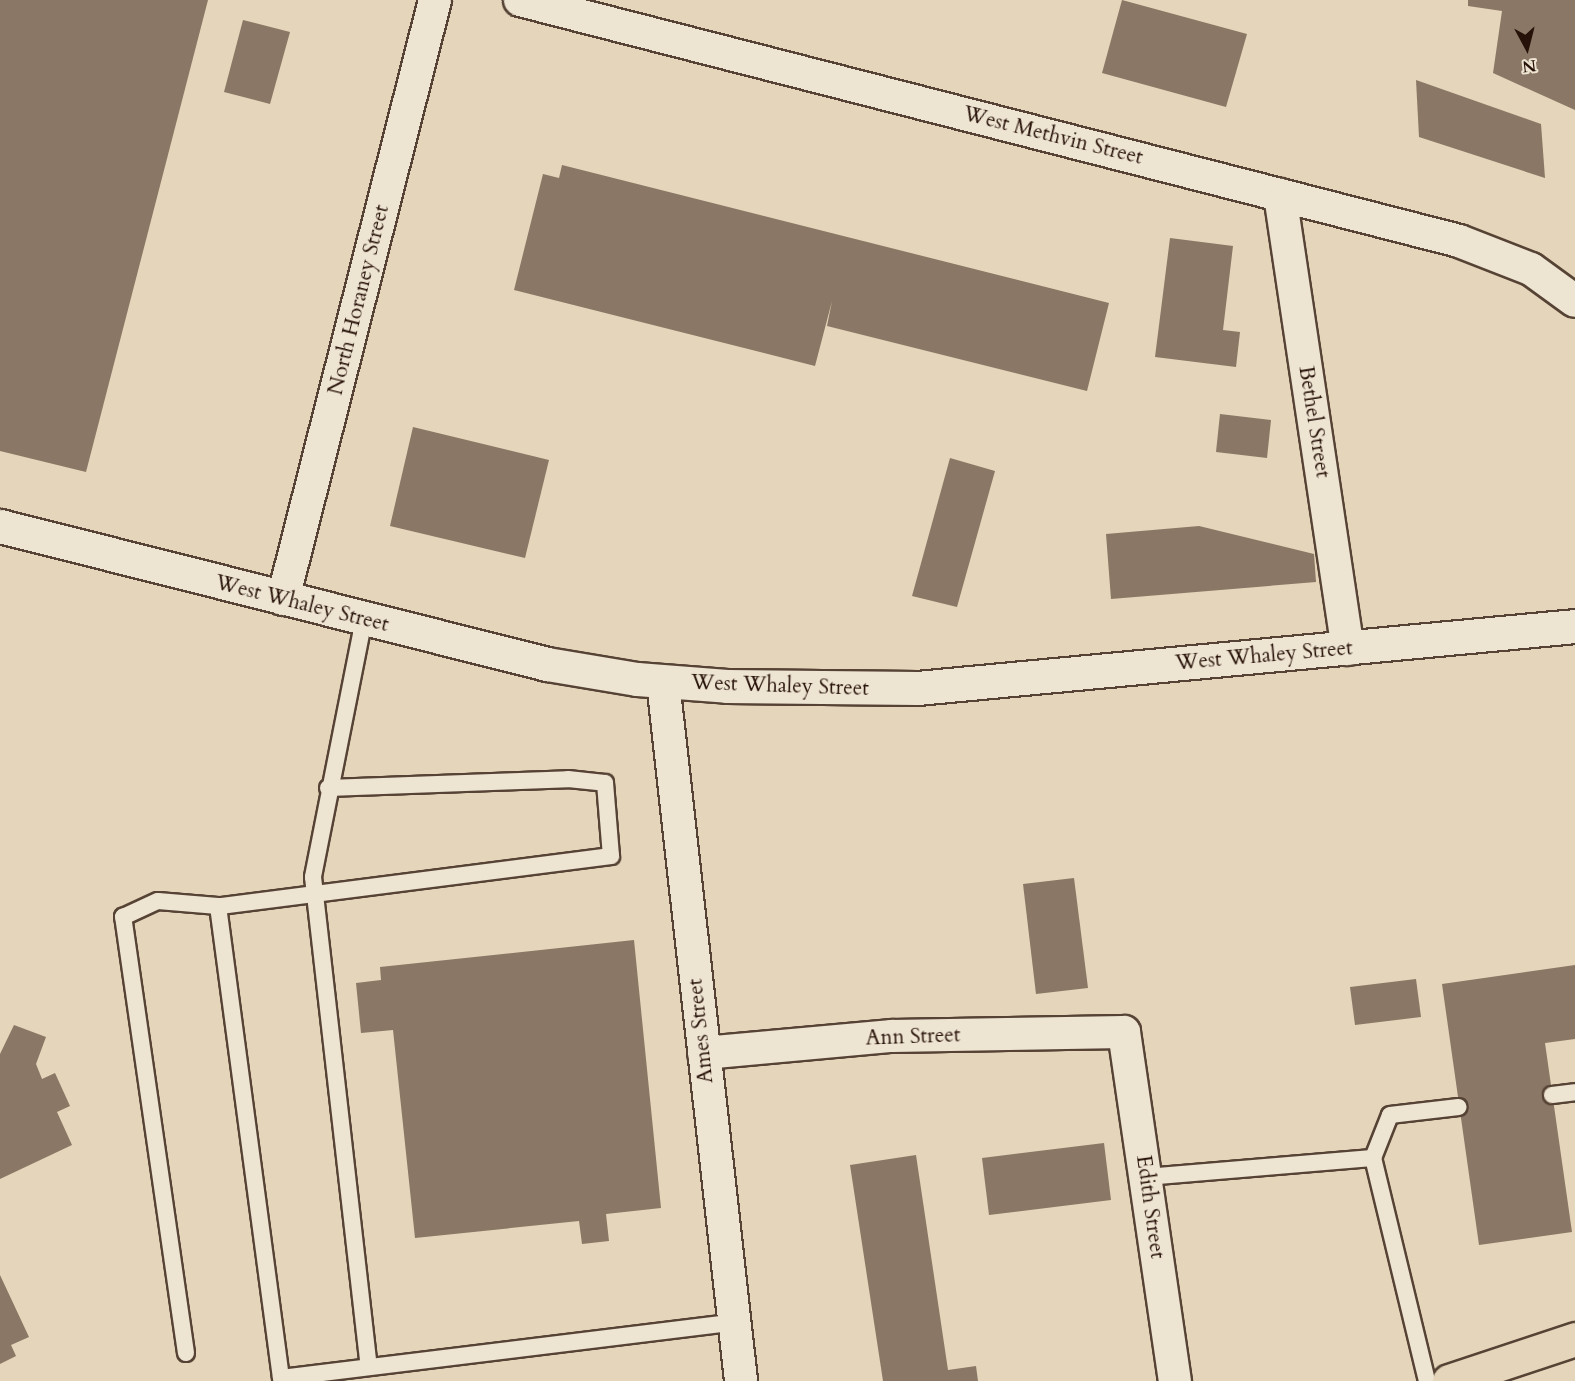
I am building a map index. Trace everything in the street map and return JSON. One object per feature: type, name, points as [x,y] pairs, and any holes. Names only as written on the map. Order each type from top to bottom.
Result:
[{"type":"main road","points":[[1449,1381],[1575,1339]]},
{"type":"street","name":"North Horaney Street","points":[[283,599],[435,0]]},
{"type":"street","name":"West Methvin Street","points":[[520,0],[1280,195],[1496,254],[1531,269],[1575,301]]},
{"type":"street","name":"Bethel Street","points":[[1280,195],[1348,649]]},
{"type":"street","name":"West Whaley Street","points":[[0,526],[547,664],[663,682],[884,689],[1348,649],[1575,626]]},
{"type":"street","name":"Ames Street","points":[[663,682],[741,1381]]},
{"type":"street","name":"Ann Street","points":[[704,1053],[892,1036],[1124,1032]]},
{"type":"street","name":"Edith Street","points":[[1124,1032],[1175,1381]]},
{"type":"lane","points":[[364,619],[315,857],[314,895],[369,1366]]},
{"type":"lane","points":[[186,1353],[123,917],[158,901],[218,906],[611,856],[605,783],[568,779],[328,788]]},
{"type":"lane","points":[[218,906],[281,1378],[734,1322]]},
{"type":"lane","points":[[1552,1095],[1575,1092]]},
{"type":"lane","points":[[1427,1381],[1373,1158],[1390,1115],[1459,1107]]},
{"type":"lane","points":[[1145,1177],[1373,1158]]},
{"type":"building","points":[[0,0],[208,0],[86,472],[0,451]]},
{"type":"building","points":[[1122,0],[1247,34],[1226,107],[1102,73]]},
{"type":"building","points":[[1468,0],[1575,0],[1575,110],[1493,73],[1502,11],[1468,6]]},
{"type":"building","points":[[243,20],[290,32],[270,104],[224,92]]},
{"type":"building","points":[[1416,80],[1541,124],[1545,178],[1419,137]]},
{"type":"building","points":[[562,165],[1109,303],[1087,391],[827,326],[832,301],[815,366],[514,290],[543,174],[559,178]]},
{"type":"building","points":[[1170,238],[1233,246],[1223,330],[1240,332],[1236,367],[1155,357]]},
{"type":"building","points":[[1220,414],[1271,420],[1267,458],[1216,452]]},
{"type":"building","points":[[413,427],[549,460],[525,558],[390,526]]},
{"type":"building","points":[[950,458],[995,471],[957,607],[912,596]]},
{"type":"building","points":[[1199,526],[1314,554],[1316,582],[1111,599],[1106,534]]},
{"type":"building","points":[[1074,878],[1088,988],[1036,994],[1023,884]]},
{"type":"building","points":[[634,940],[661,1208],[606,1214],[609,1241],[582,1244],[579,1221],[415,1238],[393,1030],[361,1033],[356,983],[381,980],[380,967]]},
{"type":"building","points":[[1575,965],[1575,1039],[1545,1043],[1572,1232],[1479,1245],[1442,984]]},
{"type":"building","points":[[1416,979],[1421,1017],[1355,1025],[1350,987]]},
{"type":"building","points":[[14,1025],[46,1037],[36,1064],[42,1079],[55,1073],[70,1106],[57,1112],[72,1145],[0,1179],[0,1054]]},
{"type":"building","points":[[1104,1143],[1111,1200],[989,1215],[982,1158]]},
{"type":"building","points":[[916,1155],[948,1370],[976,1366],[978,1381],[883,1381],[850,1165]]},
{"type":"building","points":[[0,1275],[29,1337],[11,1345],[16,1356],[0,1364]]}]
